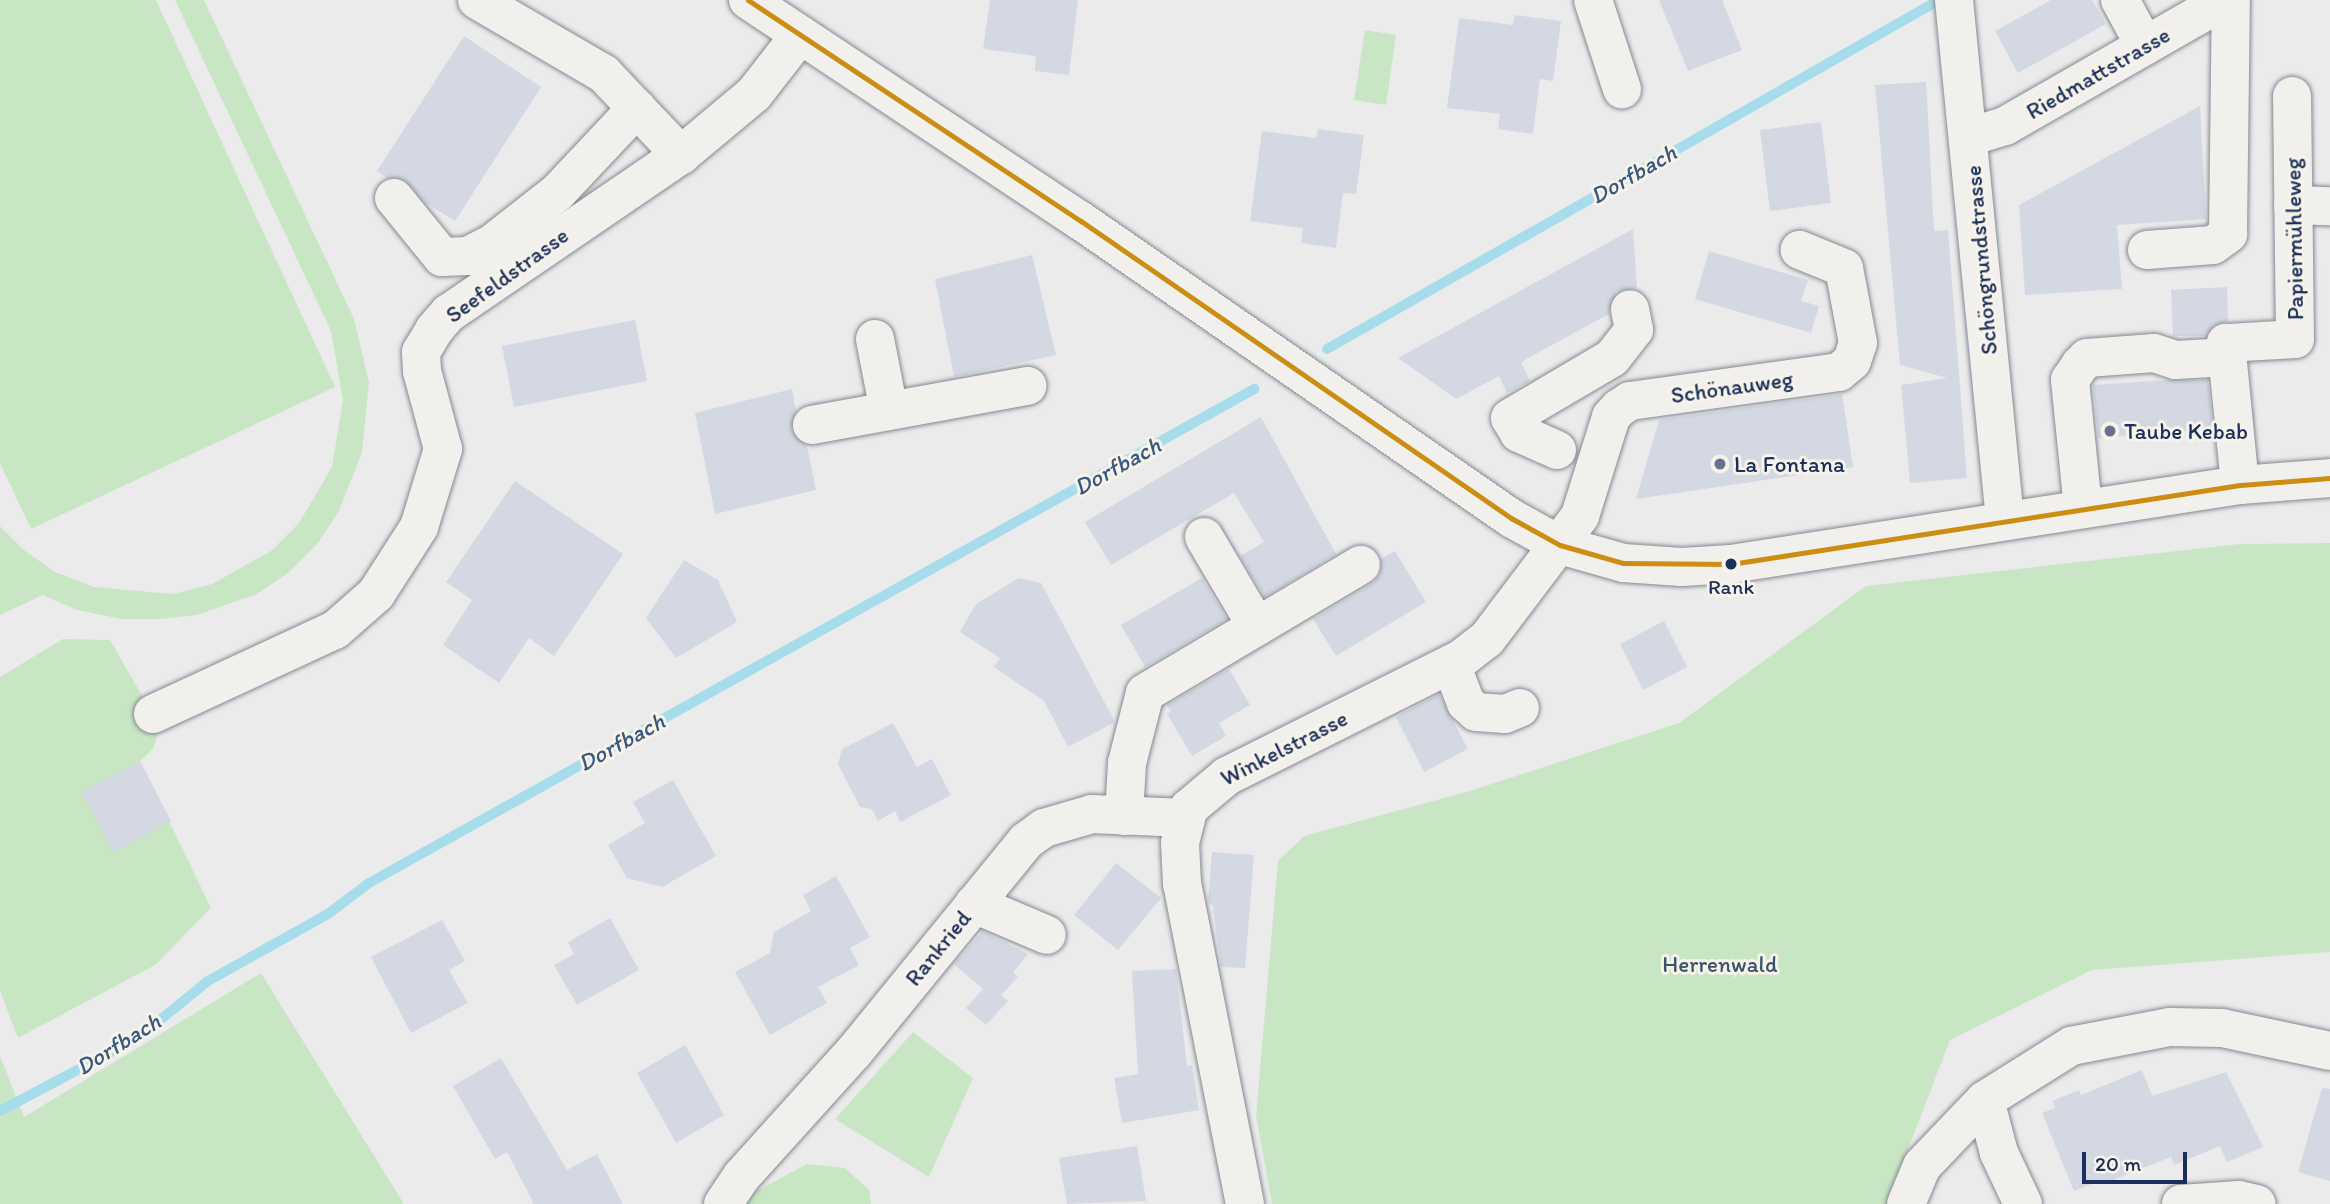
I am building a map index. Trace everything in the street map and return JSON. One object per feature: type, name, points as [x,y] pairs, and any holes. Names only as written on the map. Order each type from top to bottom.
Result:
[{"type":"street","points":[[477,0],[604,74],[681,155]]},
{"type":"street","points":[[748,0],[1081,221],[1511,518],[1560,545],[1623,563],[1682,567],[1731,564],[2240,485],[2330,478]]},
{"type":"street","points":[[1593,0],[1622,89]]},
{"type":"street","points":[[2120,0],[2145,46]]},
{"type":"street","name":"Riedmattstrasse","points":[[1969,137],[2005,126],[2224,0]]},
{"type":"street","points":[[2147,250],[2213,245],[2228,234],[2231,0]]},
{"type":"street","name":"Schöngrundstrasse","points":[[1955,7],[2005,520]]},
{"type":"street","name":"Seefeldstrasse","points":[[153,714],[335,630],[376,594],[419,527],[443,449],[422,371],[421,352],[434,330],[449,313],[681,155],[754,94],[800,35]]},
{"type":"street","name":"Papiermühleweg","points":[[2228,357],[2226,343],[2295,338],[2311,205],[2292,96]]},
{"type":"street","points":[[394,198],[442,257],[468,256],[493,243],[558,192],[637,108]]},
{"type":"street","name":"Schönauweg","points":[[1607,391],[1630,401],[1839,372],[1852,361],[1858,343],[1844,268],[1800,250]]},
{"type":"street","points":[[1560,545],[1580,516],[1611,417],[1607,391],[1624,346],[1634,330],[1630,309]]},
{"type":"street","points":[[874,339],[888,411]]},
{"type":"street","points":[[1557,450],[1519,433],[1510,418],[1607,391],[1657,345]]},
{"type":"street","points":[[2083,508],[2070,380],[2087,358],[2154,353],[2176,360],[2228,357],[2240,485]]},
{"type":"street","points":[[812,425],[1027,386]]},
{"type":"street","points":[[1204,537],[1257,627]]},
{"type":"street","name":"Winkelstrasse","points":[[1184,818],[1203,791],[1227,776],[1451,664],[1487,639],[1560,545]]},
{"type":"street","points":[[1124,816],[1127,763],[1145,693],[1361,565]]},
{"type":"street","points":[[1451,664],[1466,703],[1476,712],[1505,714],[1520,708]]},
{"type":"street","name":"Rankried","points":[[732,1191],[854,1052],[1011,857],[1044,828],[1092,814],[1184,818]]},
{"type":"street","points":[[1184,818],[1182,884],[1245,1204]]},
{"type":"street","points":[[974,904],[1047,935]]},
{"type":"street","points":[[1906,1204],[1922,1166],[1985,1100],[2071,1046],[2113,1035],[2170,1027],[2222,1028],[2330,1051]]},
{"type":"street","points":[[1985,1100],[1999,1153],[2022,1204]]},
{"type":"street","points":[[2182,1204],[2239,1200],[2257,1204]]},
{"type":"green space","points":[[0,0],[156,0],[335,387],[31,529],[0,463]]},
{"type":"green space","points":[[175,0],[204,0],[354,319],[369,382],[362,452],[339,511],[318,543],[288,573],[257,594],[197,615],[160,619],[122,619],[77,610],[43,595],[0,615],[0,526],[25,551],[55,572],[94,587],[173,594],[212,584],[271,551],[299,523],[332,467],[343,400],[331,331]]},
{"type":"green space","points":[[1365,30],[1396,35],[1386,105],[1354,100]]},
{"type":"green space","name":"Herrenwald","points":[[2330,543],[2330,952],[2092,970],[1950,1040],[1887,1204],[1272,1204],[1256,1116],[1278,861],[1304,836],[1470,791],[1679,723],[1866,586],[2240,544]]},
{"type":"green space","points":[[63,639],[110,640],[160,727],[153,749],[140,761],[211,908],[155,965],[18,1038],[0,991],[0,677]]},
{"type":"green space","points":[[261,973],[404,1204],[0,1204],[0,1056],[24,1117]]},
{"type":"green space","points":[[913,1032],[973,1078],[929,1177],[835,1119]]},
{"type":"green space","points":[[807,1164],[845,1168],[869,1190],[871,1204],[743,1204],[751,1194]]},
{"type":"building","points":[[990,0],[1078,0],[1069,75],[1035,71],[1036,56],[983,49]]},
{"type":"building","points":[[1659,0],[1722,0],[1742,50],[1688,71]]},
{"type":"building","points":[[2051,0],[2092,0],[2106,24],[2018,73],[1995,31]]},
{"type":"building","points":[[1515,15],[1561,21],[1553,81],[1540,79],[1533,134],[1498,129],[1500,114],[1447,108],[1459,18],[1513,25]]},
{"type":"building","points":[[464,36],[541,87],[455,221],[426,203],[402,178],[387,178],[377,171]]},
{"type":"building","points":[[1926,82],[1934,231],[1948,230],[1967,478],[1910,483],[1901,385],[1947,378],[1900,365],[1875,85]]},
{"type":"building","points":[[2200,106],[2206,219],[2117,225],[2122,289],[2025,295],[2019,205]]},
{"type":"building","points":[[1821,122],[1831,203],[1770,211],[1760,130]]},
{"type":"building","points":[[1318,129],[1364,135],[1356,194],[1343,193],[1336,248],[1301,243],[1303,228],[1250,221],[1262,131],[1316,138]]},
{"type":"building","points":[[1633,229],[1637,288],[1616,292],[1609,314],[1521,362],[1530,381],[1507,393],[1499,376],[1456,399],[1398,358]]},
{"type":"building","points":[[1709,251],[1808,280],[1801,301],[1819,306],[1811,333],[1695,299]]},
{"type":"building","points":[[1032,255],[1056,355],[954,377],[935,279]]},
{"type":"building","points":[[2227,287],[2228,321],[2214,325],[2206,336],[2173,336],[2171,290]]},
{"type":"building","points":[[635,320],[647,381],[514,407],[502,346]]},
{"type":"building","points":[[2208,380],[2213,429],[2098,438],[2093,385]]},
{"type":"building","points":[[792,389],[796,411],[791,430],[807,446],[816,490],[715,514],[695,413]]},
{"type":"building","points":[[1842,394],[1853,467],[1636,499],[1659,420]]},
{"type":"building","points":[[1261,417],[1336,554],[1265,597],[1240,556],[1264,542],[1234,493],[1111,565],[1085,522]]},
{"type":"building","points":[[515,481],[623,554],[554,656],[529,638],[499,683],[443,645],[472,600],[446,582]]},
{"type":"building","points":[[1395,551],[1426,602],[1336,656],[1313,619],[1373,583],[1380,575],[1381,559]]},
{"type":"building","points":[[684,560],[718,580],[737,622],[676,658],[646,618]]},
{"type":"building","points":[[1019,578],[1041,583],[1115,722],[1068,747],[1044,701],[994,667],[1000,658],[960,632],[976,604]]},
{"type":"building","points":[[1202,578],[1227,619],[1145,667],[1121,625]]},
{"type":"building","points":[[1664,621],[1687,667],[1643,690],[1620,644]]},
{"type":"building","points":[[1229,669],[1250,705],[1219,723],[1226,736],[1192,756],[1167,714],[1171,711],[1167,705]]},
{"type":"building","points":[[1439,694],[1468,749],[1424,772],[1396,717]]},
{"type":"building","points":[[893,723],[917,767],[932,759],[951,795],[900,822],[895,811],[878,821],[872,809],[860,807],[838,764],[842,749]]},
{"type":"building","points":[[140,761],[171,821],[113,852],[82,792]]},
{"type":"building","points":[[673,780],[716,856],[662,887],[627,878],[608,845],[645,823],[633,802]]},
{"type":"building","points":[[1212,852],[1254,855],[1245,968],[1221,967],[1213,906],[1208,902]]},
{"type":"building","points":[[1116,863],[1161,898],[1118,950],[1074,915]]},
{"type":"building","points":[[836,876],[870,937],[850,948],[859,965],[818,987],[827,1003],[770,1035],[735,972],[770,953],[774,932],[811,911],[803,895]]},
{"type":"building","points":[[610,918],[639,970],[577,1005],[554,965],[574,954],[568,942]]},
{"type":"building","points":[[442,920],[465,961],[449,970],[468,1003],[411,1033],[371,957]]},
{"type":"building","points":[[983,931],[1028,954],[1013,972],[1018,977],[1001,995],[1008,1001],[986,1025],[966,1008],[983,989],[954,964]]},
{"type":"building","points":[[1176,969],[1187,1066],[1192,1065],[1199,1110],[1122,1123],[1114,1078],[1138,1074],[1132,971]]},
{"type":"building","points":[[685,1045],[724,1115],[676,1143],[637,1073]]},
{"type":"building","points":[[501,1058],[567,1170],[597,1154],[623,1204],[534,1204],[507,1152],[495,1159],[453,1086]]},
{"type":"building","points":[[2142,1070],[2152,1096],[2226,1072],[2263,1147],[2227,1162],[2220,1146],[2174,1165],[2171,1157],[2103,1184],[2101,1180],[2074,1191],[2042,1113],[2055,1108],[2052,1101],[2079,1090],[2081,1095]]},
{"type":"building","points":[[2322,1088],[2330,1089],[2330,1181],[2298,1172]]},
{"type":"building","points":[[1137,1146],[1146,1201],[1067,1204],[1059,1158]]},
{"type":"waterway","name":"Dorfbach","points":[[1327,349],[1939,0]]},
{"type":"waterway","name":"Dorfbach","points":[[0,1111],[138,1038],[208,981],[328,914],[369,883],[1254,389]]},
{"type":"transit line","name":"20","points":[[748,0],[1081,221],[1511,518],[1560,545],[1623,563],[1731,564],[2240,485],[2330,478]]},
{"type":"place","name":"Taube Kebab","points":[[2110,431]]},
{"type":"place","name":"La Fontana","points":[[1720,464]]},
{"type":"place","name":"Rank","points":[[1731,564]]}]
